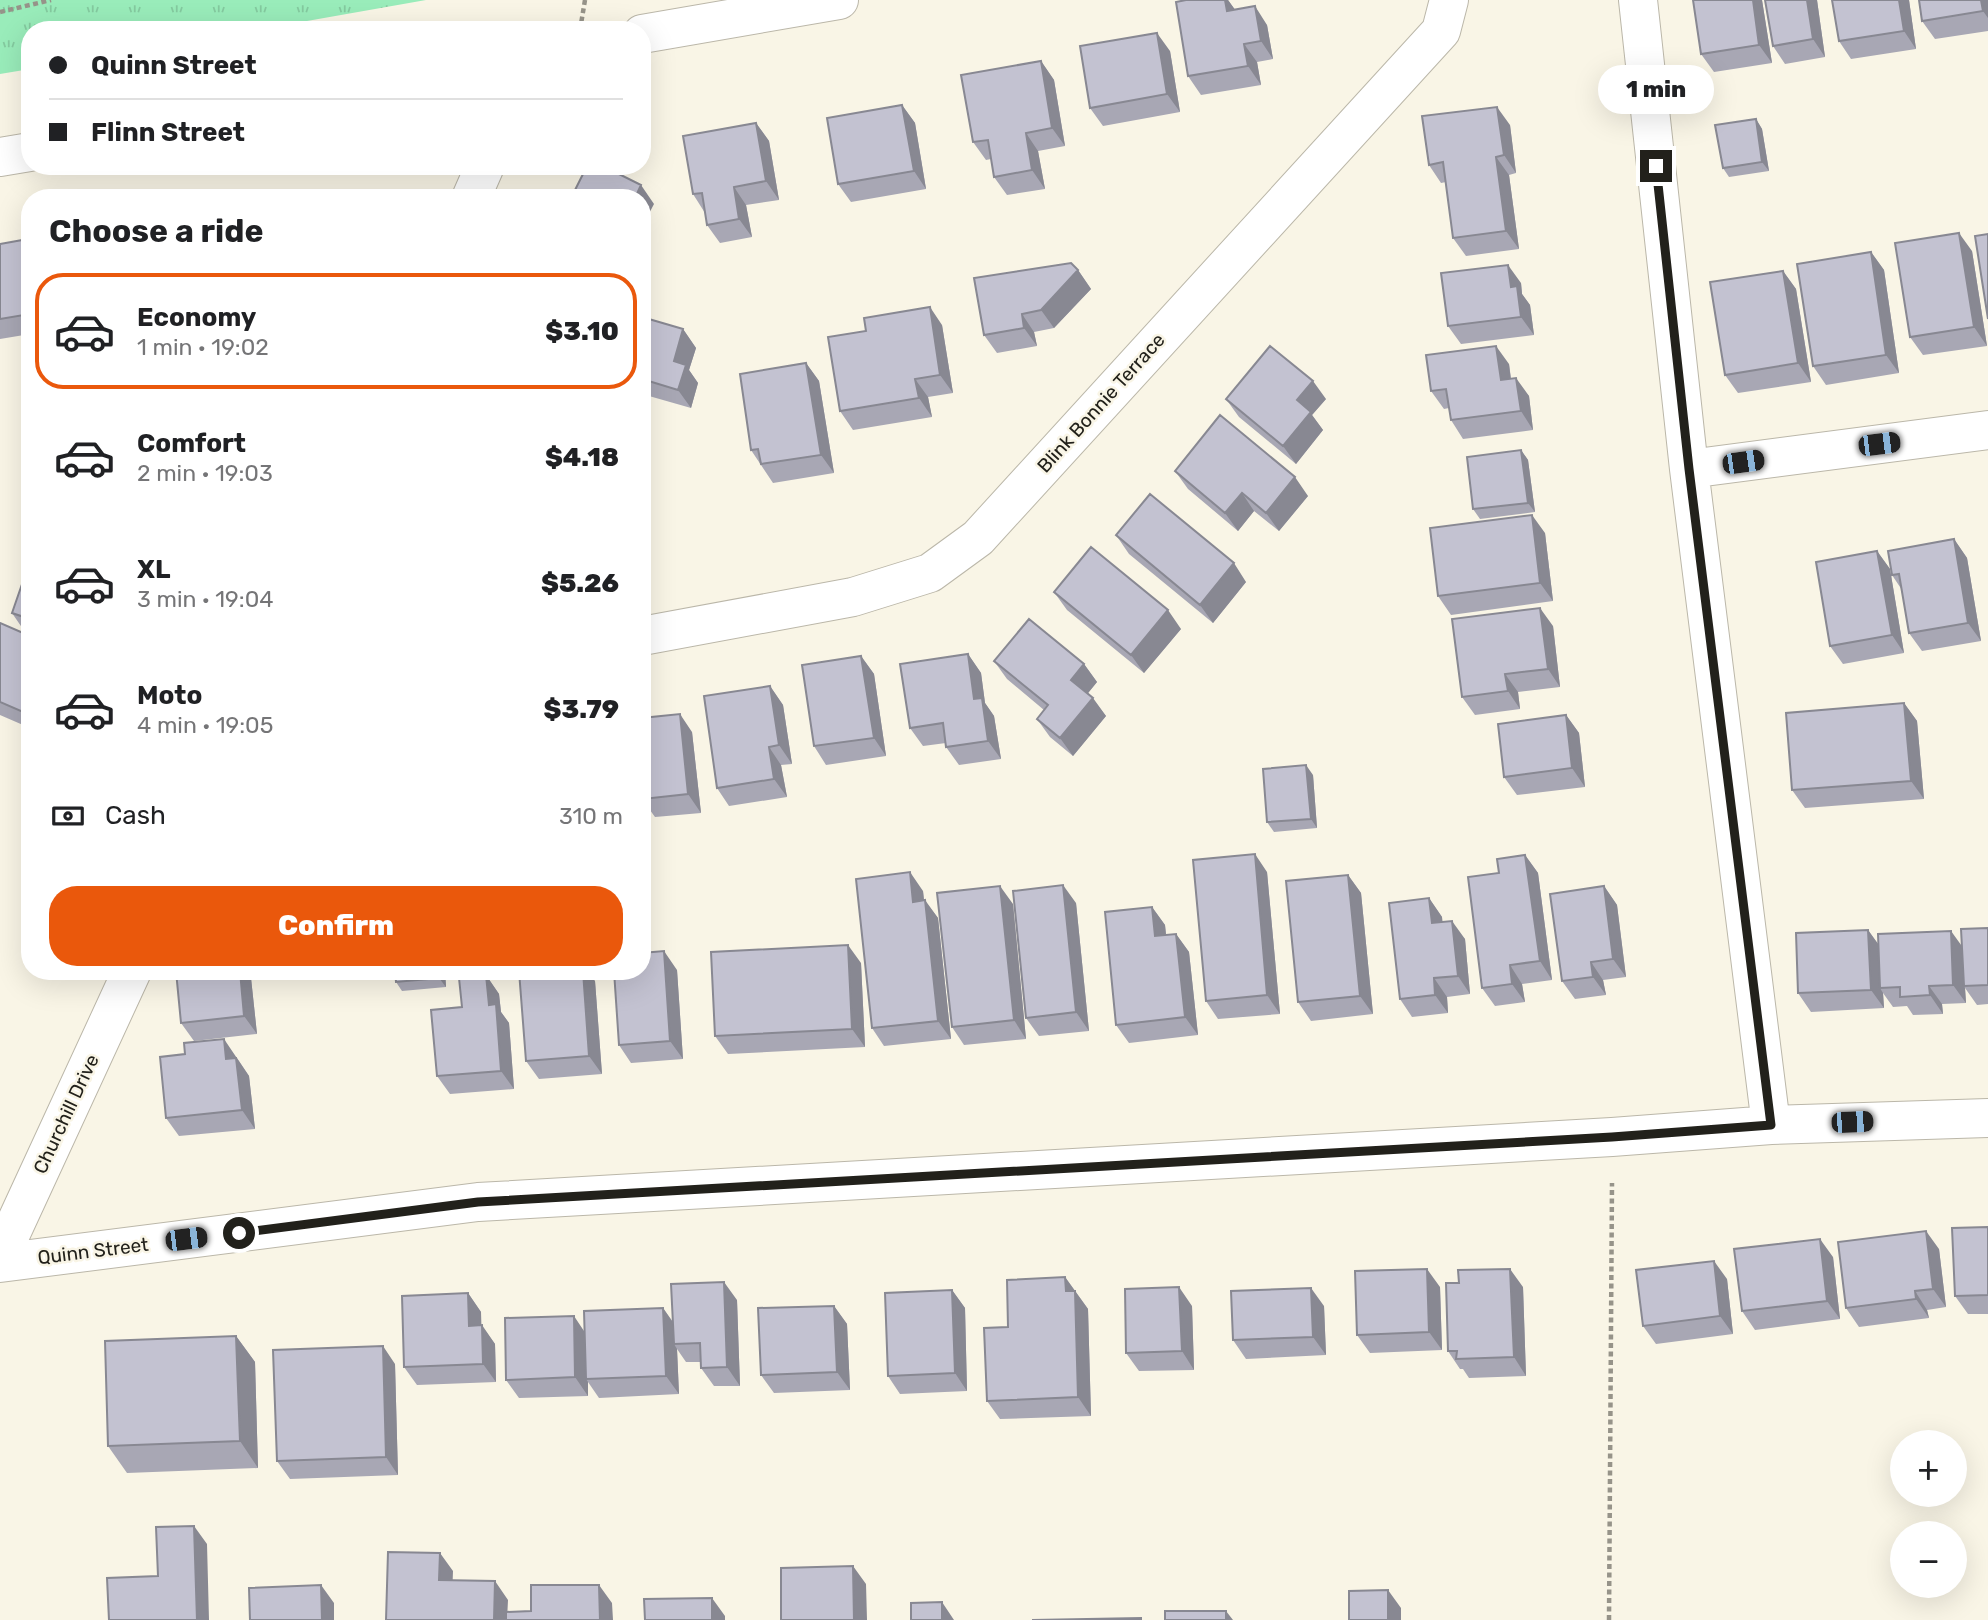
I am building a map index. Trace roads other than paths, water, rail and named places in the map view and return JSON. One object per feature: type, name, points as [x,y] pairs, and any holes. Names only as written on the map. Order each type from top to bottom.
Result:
[{"type":"street","points":[[651,32],[839,0]]},
{"type":"street","name":"Blink Bonnie Terrace","points":[[651,634],[853,597],[930,573],[978,538],[1441,31],[1449,0]]},
{"type":"street","points":[[1638,0],[1689,469],[1771,1125]]},
{"type":"street","points":[[0,158],[21,154]]},
{"type":"street","points":[[1689,469],[1988,430]]},
{"type":"street","name":"Churchill Drive","points":[[0,1257],[128,980]]},
{"type":"street","name":"Quinn Street","points":[[0,1263],[478,1202],[1612,1137],[1771,1125],[1988,1118]]}]
